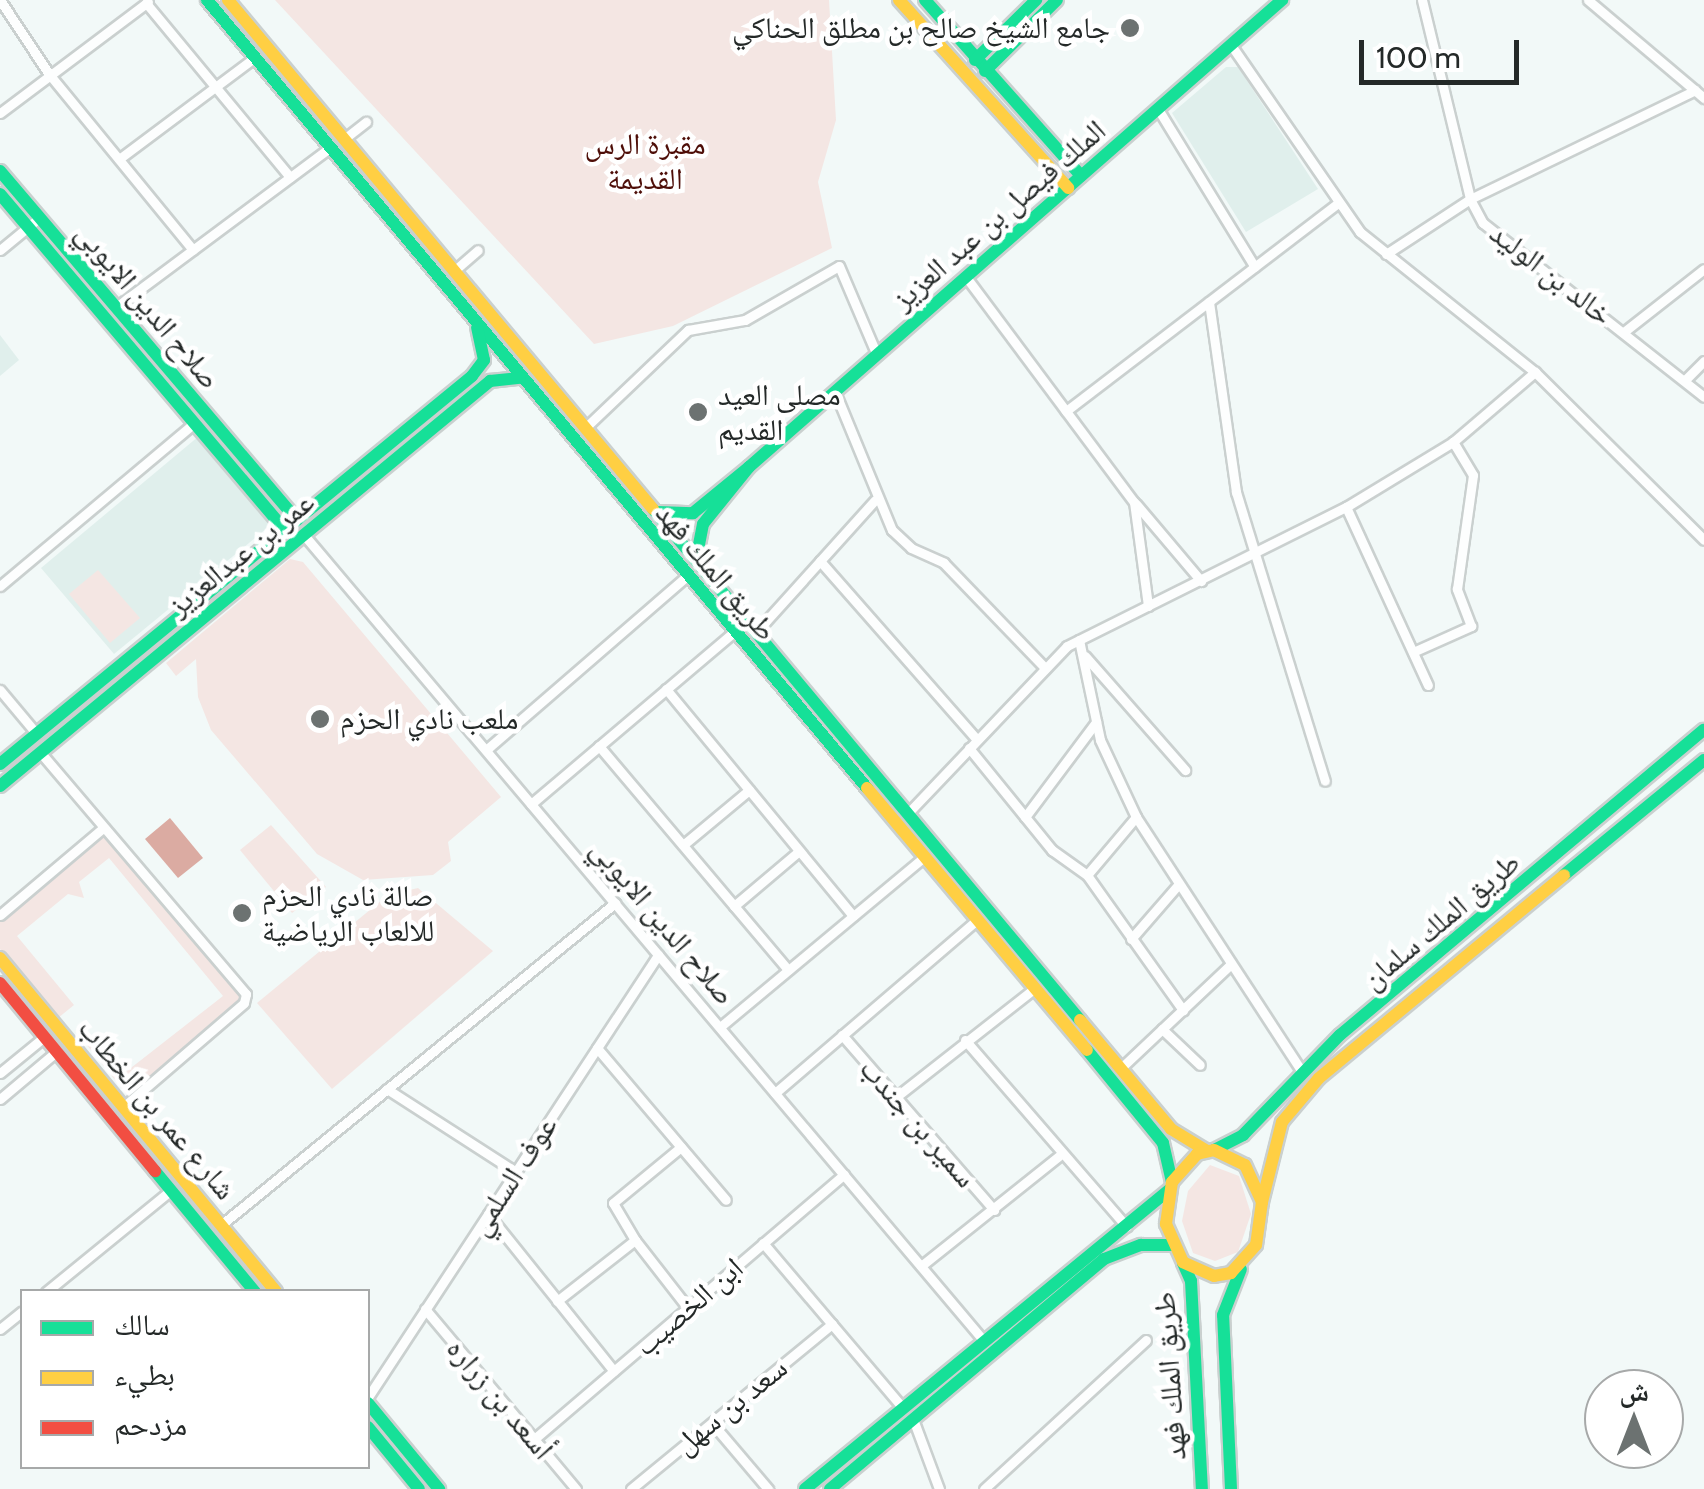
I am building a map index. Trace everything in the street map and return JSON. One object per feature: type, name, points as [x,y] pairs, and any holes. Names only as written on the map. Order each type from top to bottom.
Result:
[{"type":"main road","name":"طريق الملك فهد","points":[[207,0],[327,150],[1163,1142],[1171,1186]]},
{"type":"main road","name":"طريق الملك فهد","points":[[228,0],[1171,1130],[1210,1150]]},
{"type":"main road","points":[[899,0],[1068,188]]},
{"type":"main road","points":[[924,0],[1081,176]]},
{"type":"main road","points":[[980,66],[1036,0]]},
{"type":"main road","points":[[980,66],[1057,0]]},
{"type":"main road","name":"الملك فيصل بن عبد العزيز","points":[[749,467],[1282,0]]},
{"type":"main road","points":[[252,57],[266,44]]},
{"type":"main road","name":"صلاح الدين الايوبي","points":[[0,171],[297,520]]},
{"type":"main road","name":"صلاح الدين الايوبي","points":[[0,194],[284,530]]},
{"type":"main road","name":"عمر بن عبدالعزيز","points":[[0,764],[480,369],[478,328]]},
{"type":"main road","name":"عمر بن عبدالعزيز","points":[[0,786],[490,381],[520,378]]},
{"type":"main road","points":[[678,536],[682,517],[749,467]]},
{"type":"main road","points":[[665,551],[678,536],[702,524],[749,467]]},
{"type":"main road","points":[[657,512],[682,517]]},
{"type":"main road","points":[[696,559],[702,524]]},
{"type":"main road","name":"طريق الملك سلمان","points":[[1210,1150],[1243,1136],[1302,1072],[1704,730]]},
{"type":"main road","name":"طريق الملك سلمان","points":[[1262,1202],[1282,1122],[1318,1078],[1704,760]]},
{"type":"main road","name":"شارع عمر بن الخطاب","points":[[0,958],[273,1289]]},
{"type":"main road","name":"شارع عمر بن الخطاب","points":[[0,983],[253,1289]]},
{"type":"main road","points":[[805,1489],[1127,1227],[1171,1186],[1183,1165],[1210,1150],[1245,1165],[1262,1202],[1256,1245],[1245,1262],[1214,1276],[1183,1262],[1172,1245],[1171,1186]]},
{"type":"main road","points":[[830,1489],[1104,1259],[1141,1245],[1172,1245]]},
{"type":"main road","name":"طريق الملك فهد","points":[[1183,1262],[1191,1281],[1202,1489]]},
{"type":"main road","name":"طريق الملك فهد","points":[[1231,1489],[1223,1316],[1245,1262]]},
{"type":"main road","points":[[370,1403],[439,1489]]},
{"type":"main road","points":[[370,1429],[419,1489]]},
{"type":"street","points":[[0,0],[49,74],[192,250]]},
{"type":"street","name":"خالد بن الوليد","points":[[1422,0],[1470,198],[1497,234],[1704,396]]},
{"type":"street","points":[[1588,0],[1704,98]]},
{"type":"street","points":[[0,113],[142,3],[290,178]]},
{"type":"street","points":[[1231,45],[1338,203],[1386,254],[1536,372],[1704,540]]},
{"type":"street","points":[[118,159],[252,57]]},
{"type":"street","points":[[1386,254],[1470,198],[1694,90]]},
{"type":"street","points":[[1158,108],[1255,266]]},
{"type":"street","points":[[344,138],[366,122]]},
{"type":"street","points":[[116,307],[327,150]]},
{"type":"street","points":[[1066,411],[1338,203]]},
{"type":"street","points":[[0,250],[40,218]]},
{"type":"street","points":[[455,270],[478,250]]},
{"type":"street","points":[[586,428],[688,330],[745,320],[839,266],[877,355]]},
{"type":"street","points":[[1625,331],[1704,269]]},
{"type":"street","points":[[966,277],[1134,502],[1201,581]]},
{"type":"street","points":[[1209,302],[1227,447],[1325,781]]},
{"type":"street","points":[[1684,380],[1704,361]]},
{"type":"street","points":[[908,812],[1046,668],[1079,640],[1346,508],[1453,442],[1536,372]]},
{"type":"street","points":[[835,392],[876,500],[892,530],[911,548],[944,563],[1046,668]]},
{"type":"street","points":[[0,586],[194,423]]},
{"type":"street","points":[[1413,652],[1470,626],[1457,588],[1473,475],[1453,442]]},
{"type":"street","points":[[756,630],[876,500]]},
{"type":"street","points":[[1134,502],[1148,606]]},
{"type":"street","points":[[1346,508],[1428,685]]},
{"type":"street","name":"صلاح الدين الايوبي","points":[[304,534],[984,1341]]},
{"type":"street","points":[[820,561],[973,744],[1024,817],[1052,850],[1086,875],[1183,1010]]},
{"type":"street","points":[[486,750],[687,576]]},
{"type":"street","points":[[531,804],[734,632]]},
{"type":"street","points":[[1079,640],[1096,722],[1136,817],[1302,1072]]},
{"type":"street","points":[[1082,652],[1186,770]]},
{"type":"street","points":[[0,690],[36,733]]},
{"type":"street","points":[[666,690],[853,916]]},
{"type":"street","points":[[1024,817],[1096,722]]},
{"type":"street","points":[[600,746],[788,970]]},
{"type":"street","points":[[40,752],[246,994],[244,1003],[123,1107]]},
{"type":"street","points":[[683,845],[748,790]]},
{"type":"street","points":[[1086,875],[1136,817]]},
{"type":"street","points":[[0,915],[104,828]]},
{"type":"street","points":[[734,906],[799,851]]},
{"type":"street","points":[[720,1027],[924,857]]},
{"type":"street","points":[[1131,939],[1178,885]]},
{"type":"street","points":[[220,1225],[615,903]]},
{"type":"street","points":[[775,1093],[977,920]]},
{"type":"street","name":"عوف السلمي","points":[[370,1397],[658,955]]},
{"type":"street","points":[[1122,1067],[1231,964]]},
{"type":"street","points":[[896,1097],[1034,988]]},
{"type":"street","points":[[1162,1029],[1200,1065]]},
{"type":"street","name":"سمير بن جندب","points":[[842,1035],[994,1210]]},
{"type":"street","points":[[0,1073],[44,1036]]},
{"type":"street","points":[[965,1040],[1060,1156],[1127,1227]]},
{"type":"street","points":[[598,1048],[726,1200]]},
{"type":"street","points":[[0,1099],[56,1052]]},
{"type":"street","points":[[387,1089],[516,1172]]},
{"type":"street","points":[[681,1147],[613,1203],[635,1240],[688,1308]]},
{"type":"street","points":[[921,1266],[1060,1156]]},
{"type":"street","name":"ابن الخصيب","points":[[534,1440],[844,1174]]},
{"type":"street","points":[[50,1289],[171,1190]]},
{"type":"street","points":[[488,1214],[614,1371]]},
{"type":"street","points":[[558,1301],[635,1240]]},
{"type":"street","points":[[763,1243],[903,1408]]},
{"type":"street","name":"أسعد بن زراره","points":[[425,1309],[576,1489]]},
{"type":"street","points":[[0,1329],[20,1313]]},
{"type":"street","name":"سعد بن سهل","points":[[631,1489],[832,1324]]},
{"type":"street","points":[[984,1489],[1146,1340]]},
{"type":"street","points":[[913,1419],[939,1489]]},
{"type":"street","points":[[712,1423],[768,1489]]},
{"type":"shaded area","points":[[1226,67],[1238,67],[1318,189],[1246,232],[1172,113]]},
{"type":"shaded area","points":[[0,335],[19,360],[0,376]]},
{"type":"shaded area","points":[[199,436],[272,524],[114,654],[41,568]]},
{"type":"shaded area","points":[[170,818],[203,858],[178,878],[145,839]]},
{"type":"green space","name":"مقبرة الرس القديمة","points":[[275,0],[829,0],[836,120],[818,182],[832,248],[673,326],[594,344]]},
{"type":"green space","name":"ملعب نادي الحزم","points":[[290,559],[303,562],[501,797],[448,842],[451,861],[433,875],[363,880],[317,854],[211,730],[198,697],[196,659],[176,676],[166,663]]},
{"type":"green space","points":[[98,570],[140,618],[110,643],[69,594]]},
{"type":"green space","points":[[271,825],[326,887],[292,913],[240,850]]},
{"type":"green space","points":[[110,832],[244,995],[128,1096],[86,1044],[97,1035],[127,1071],[223,996],[109,858],[79,882],[84,898],[68,894],[17,936],[74,1005],[58,1018],[0,949],[0,922]]},
{"type":"green space","points":[[418,888],[493,951],[332,1089],[257,1003],[388,895]]},
{"type":"green space","points":[[1210,1165],[1239,1176],[1251,1214],[1238,1252],[1215,1261],[1193,1253],[1182,1221],[1188,1191]]},
{"type":"traffic: fast","points":[[207,0],[867,788]]},
{"type":"traffic: fast","points":[[925,0],[1081,176]]},
{"type":"traffic: fast","points":[[975,60],[1036,0]]},
{"type":"traffic: fast","points":[[985,71],[1057,0]]},
{"type":"traffic: fast","points":[[749,467],[1282,0]]},
{"type":"traffic: fast","points":[[0,171],[297,520]]},
{"type":"traffic: fast","points":[[0,194],[285,530]]},
{"type":"traffic: fast","points":[[0,764],[472,376],[484,360],[477,328]]},
{"type":"traffic: fast","points":[[0,786],[490,381],[520,378]]},
{"type":"traffic: fast","points":[[657,512],[693,513],[749,467],[703,524],[696,559]]},
{"type":"traffic: fast","points":[[653,509],[1080,1020]]},
{"type":"traffic: fast","points":[[1214,1150],[1243,1135],[1340,1035],[1704,730]]},
{"type":"traffic: fast","points":[[1564,875],[1704,760]]},
{"type":"traffic: fast","points":[[1087,1050],[1163,1143],[1172,1182]]},
{"type":"traffic: fast","points":[[155,1171],[253,1289]]},
{"type":"traffic: fast","points":[[805,1489],[1170,1189]]},
{"type":"traffic: fast","points":[[830,1489],[1104,1259],[1141,1245],[1172,1245]]},
{"type":"traffic: fast","points":[[1183,1263],[1191,1281],[1202,1489]]},
{"type":"traffic: fast","points":[[1231,1489],[1223,1315],[1241,1269]]},
{"type":"traffic: fast","points":[[370,1405],[439,1489]]},
{"type":"traffic: fast","points":[[370,1429],[419,1489]]},
{"type":"traffic: slow","points":[[228,0],[653,509]]},
{"type":"traffic: slow","points":[[899,0],[1068,188]]},
{"type":"traffic: slow","points":[[867,788],[1087,1050]]},
{"type":"traffic: slow","points":[[1262,1202],[1282,1122],[1319,1078],[1564,875]]},
{"type":"traffic: slow","points":[[0,958],[274,1289]]},
{"type":"traffic: slow","points":[[1080,1020],[1171,1129],[1207,1151]]},
{"type":"traffic: slow","points":[[1214,1150],[1245,1165],[1262,1202],[1256,1245],[1231,1273],[1214,1276],[1183,1262],[1166,1224],[1172,1182],[1197,1154],[1214,1150]]},
{"type":"traffic: jam","points":[[0,983],[155,1171]]},
{"type":"place","name":"جامع الشيخ صالح بن مطلق الحناكي","points":[[1130,28]]},
{"type":"place","name":"مصلى العيد القديم","points":[[698,412]]},
{"type":"place","name":"ملعب نادي الحزم","points":[[320,719]]},
{"type":"place","name":"صالة نادي الحزم للالعاب الرياضية","points":[[242,913]]}]
